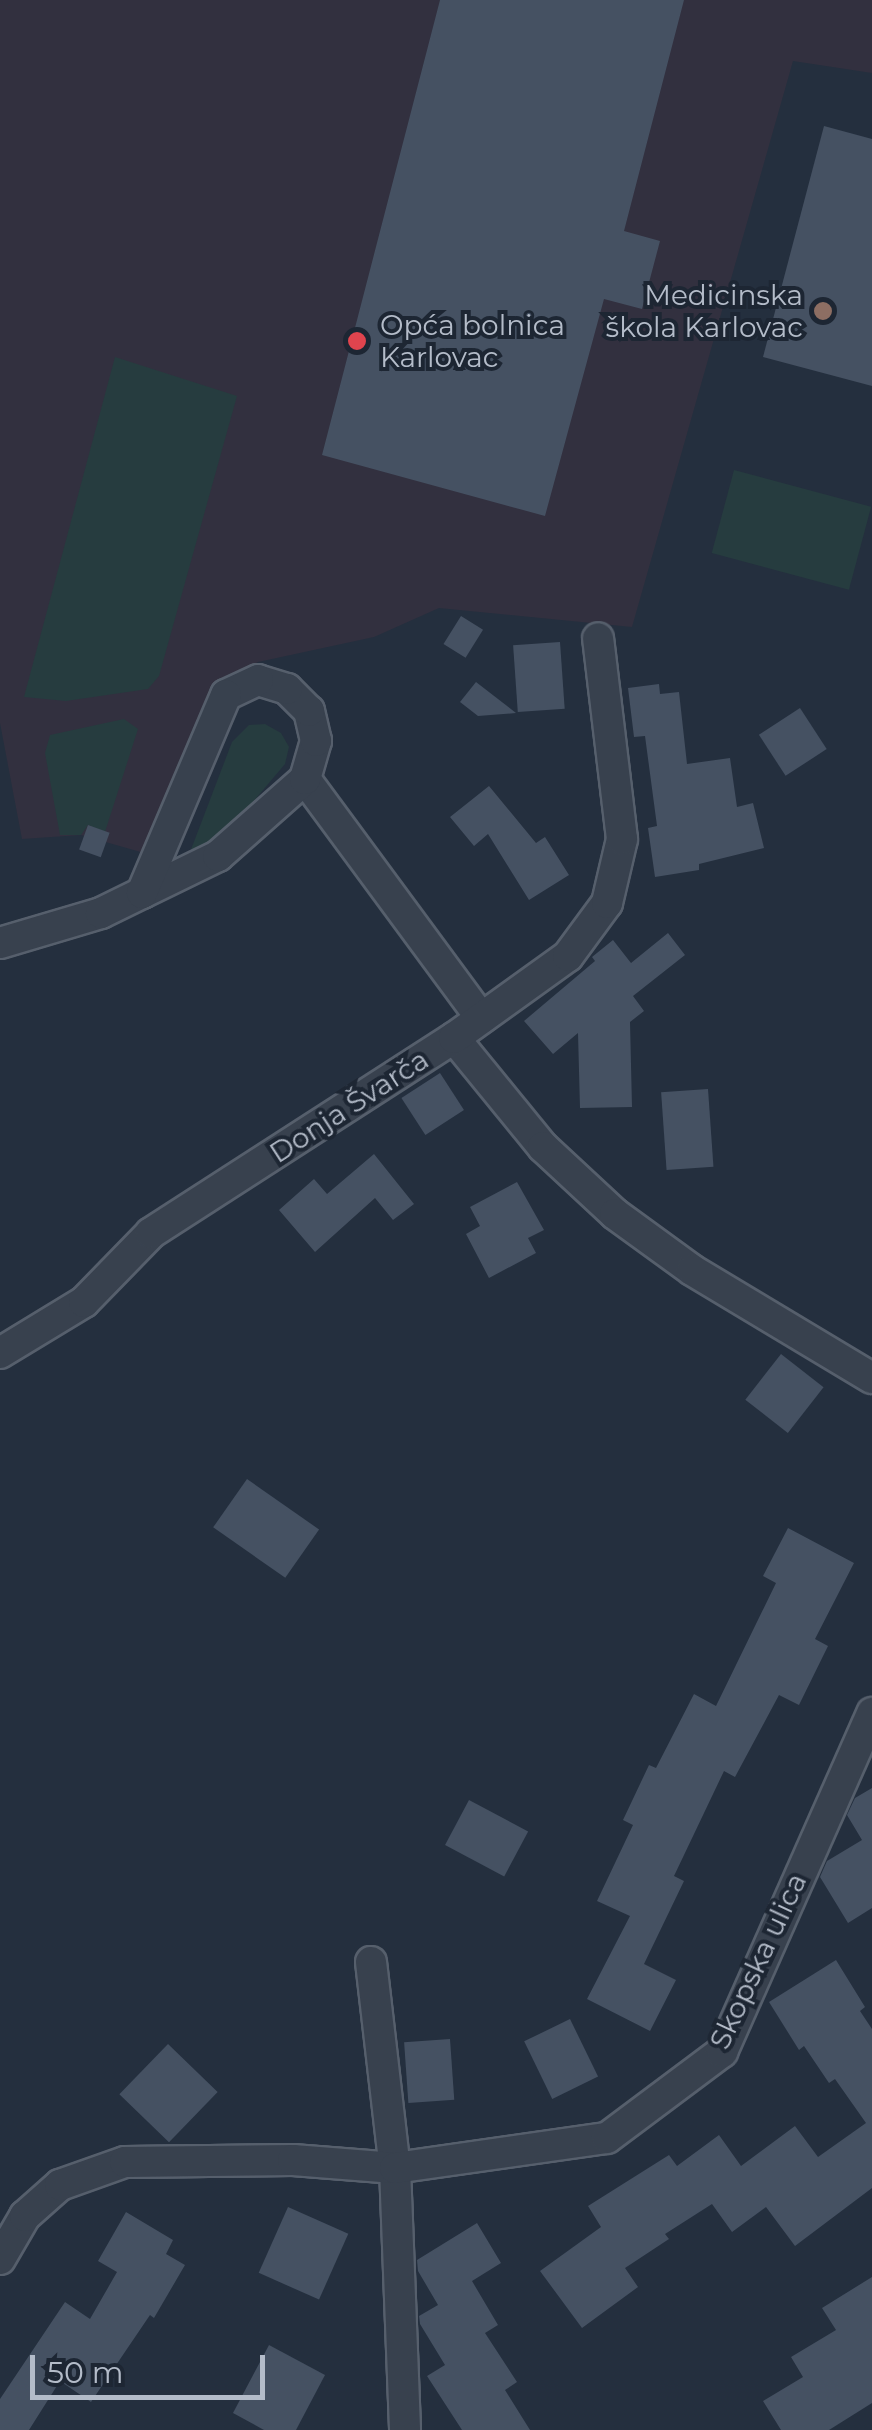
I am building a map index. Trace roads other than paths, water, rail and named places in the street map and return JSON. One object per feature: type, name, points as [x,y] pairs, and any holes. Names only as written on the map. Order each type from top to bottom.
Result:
[{"type":"street","points":[[454,1038],[568,956],[607,903],[622,838],[598,638]]},
{"type":"street","points":[[0,944],[57,929],[142,894],[218,856],[304,779],[316,741],[309,711],[288,688],[258,680],[226,694],[142,894]]},
{"type":"street","points":[[304,779],[480,1018]]},
{"type":"street","name":"Donja Švarča","points":[[0,1354],[84,1302],[151,1233],[454,1038],[544,1147],[615,1214],[692,1270],[872,1378]]},
{"type":"street","name":"Skopska ulica","points":[[0,2258],[25,2216],[60,2185],[125,2162],[292,2160],[395,2168],[608,2138],[722,2052],[872,1713]]},
{"type":"street","points":[[371,1962],[395,2168],[406,2430]]},
{"type":"place","name":"Medicinska škola Karlovac","points":[[823,311]]},
{"type":"place","name":"Opća bolnica Karlovac","points":[[357,341]]}]
